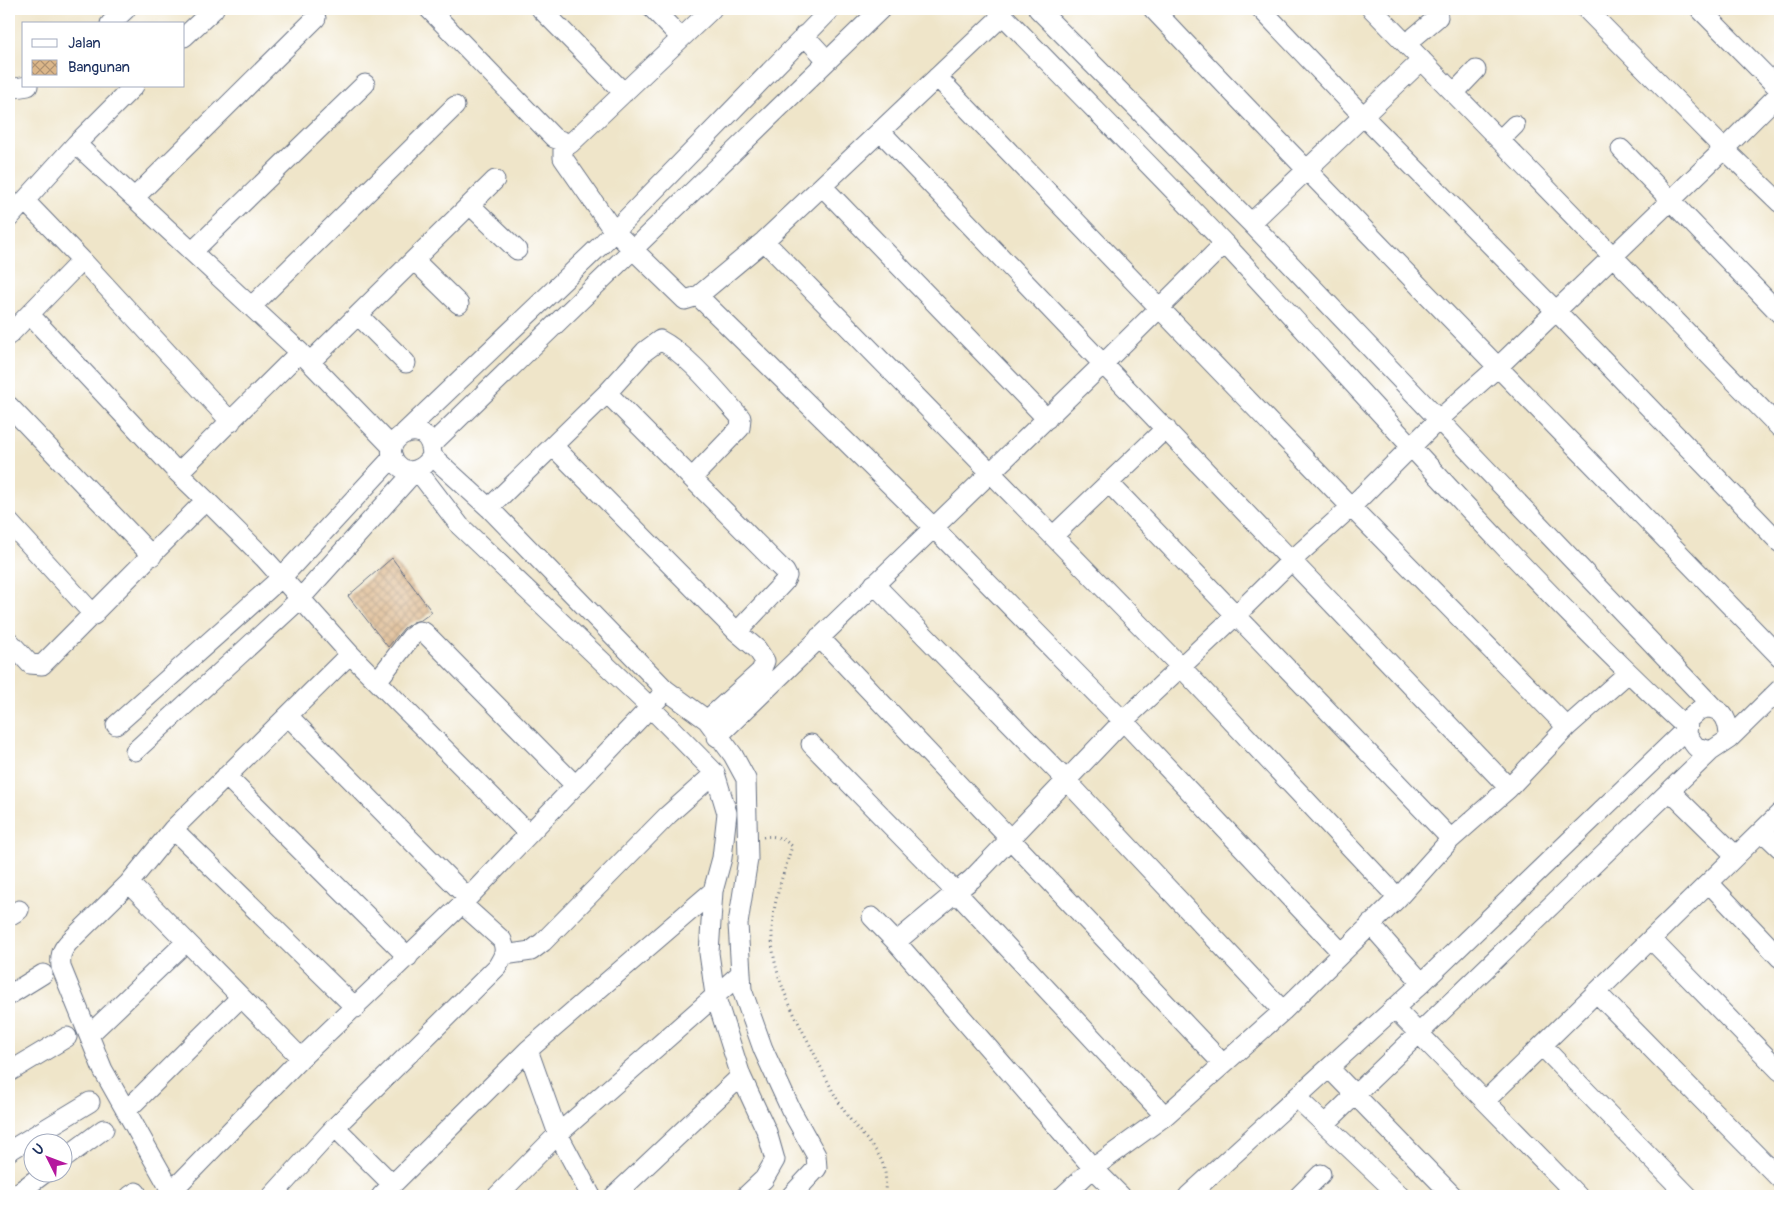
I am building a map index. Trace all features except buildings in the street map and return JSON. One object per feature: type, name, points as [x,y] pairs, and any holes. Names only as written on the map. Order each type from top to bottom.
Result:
[{"type":"street","points":[[112,22],[126,9]]},
{"type":"street","points":[[185,36],[214,9]]},
{"type":"street","points":[[429,9],[554,138],[563,143],[570,144],[712,9]]},
{"type":"street","points":[[541,9],[624,93]]},
{"type":"street","points":[[653,9],[681,38]]},
{"type":"street","points":[[116,725],[282,577],[393,452],[396,438],[404,433],[583,262],[804,35],[832,9]]},
{"type":"street","points":[[135,751],[300,599],[416,471],[426,465],[432,450],[634,249],[881,9]]},
{"type":"street","points":[[1153,9],[1306,171],[1499,366],[1780,657]]},
{"type":"street","points":[[1261,9],[1363,116],[1556,311],[1780,542]]},
{"type":"street","points":[[1372,9],[1780,428]]},
{"type":"street","points":[[1586,9],[1780,203]]},
{"type":"street","points":[[896,942],[972,879],[1123,721],[1291,561],[1351,507],[1437,421],[1499,366],[1724,149],[1780,92],[1700,9]]},
{"type":"street","points":[[563,143],[563,158],[608,237],[634,249],[685,300],[698,296],[764,241],[937,77],[1000,12],[1224,244],[1411,447],[1628,673],[1687,728]]},
{"type":"street","points":[[1023,36],[1041,12],[1251,223],[1437,421],[1714,708],[1725,716],[1728,723],[1729,739]]},
{"type":"street","points":[[1406,44],[1438,17]]},
{"type":"street","points":[[134,198],[316,18]]},
{"type":"street","points":[[804,35],[827,60]]},
{"type":"street","points":[[1251,223],[1422,60]]},
{"type":"street","points":[[1454,93],[1476,70]]},
{"type":"street","points":[[937,77],[1351,507],[1567,727]]},
{"type":"street","points":[[192,252],[365,84]]},
{"type":"street","points":[[9,89],[22,87]]},
{"type":"street","points":[[9,218],[76,144],[132,88]]},
{"type":"street","points":[[251,307],[455,106]]},
{"type":"street","points":[[1500,140],[1516,125]]},
{"type":"street","points":[[880,131],[1509,788]]},
{"type":"street","points":[[76,144],[305,357],[393,452],[398,465],[406,470],[416,471],[460,526],[650,707],[715,773],[728,812],[722,858],[713,891],[709,953],[715,995],[741,1076],[767,1132],[775,1160],[764,1179],[746,1196]]},
{"type":"street","points":[[1620,149],[1780,314]]},
{"type":"street","points":[[178,473],[231,422],[305,357],[358,315],[494,180]]},
{"type":"street","points":[[822,186],[1047,419]]},
{"type":"street","points":[[25,202],[82,260],[231,422]]},
{"type":"street","points":[[470,205],[517,250]]},
{"type":"street","points":[[764,241],[1181,667],[1398,898]]},
{"type":"street","points":[[717,737],[1104,364],[1224,244]]},
{"type":"street","points":[[9,335],[30,316],[82,260]]},
{"type":"street","points":[[414,260],[459,304]]},
{"type":"street","points":[[698,296],[934,528],[1123,721],[1342,953]]},
{"type":"street","points":[[358,315],[406,362]]},
{"type":"street","points":[[30,316],[178,473],[282,577],[350,654],[378,680],[529,834]]},
{"type":"street","points":[[489,508],[607,394],[645,351],[660,340],[673,348],[696,370],[741,418],[742,424],[693,478]]},
{"type":"street","points":[[607,394],[785,572],[787,576],[784,582],[737,632]]},
{"type":"street","points":[[9,406],[152,556]]},
{"type":"street","points":[[1053,536],[1166,428]]},
{"type":"street","points":[[404,433],[415,431],[426,436],[432,450],[666,690],[707,720],[717,737],[733,755],[746,779],[748,859],[738,924],[742,990],[763,1049],[791,1110],[816,1155],[817,1168],[792,1196]]},
{"type":"street","points":[[554,447],[737,632],[757,649],[764,661],[763,667],[707,720]]},
{"type":"street","points":[[1109,483],[1451,839]]},
{"type":"street","points":[[9,641],[30,664],[42,664],[94,615],[198,508],[208,502]]},
{"type":"street","points":[[9,522],[94,615]]},
{"type":"street","points":[[322,534],[342,553]]},
{"type":"street","points":[[874,584],[1066,780],[1283,1011]]},
{"type":"street","points":[[378,680],[411,637],[417,632],[424,632],[575,785]]},
{"type":"street","points":[[819,638],[1011,838],[1223,1064]]},
{"type":"street","points":[[350,654],[173,829],[129,883],[62,951],[61,967],[103,1070],[173,1194],[301,1058],[356,1008],[465,901],[666,690]]},
{"type":"street","points":[[1063,1196],[1093,1168],[1165,1116],[1283,1011],[1398,898],[1451,839],[1509,788],[1567,727],[1628,673]]},
{"type":"street","points":[[1326,1122],[1711,751],[1729,739],[1780,689]]},
{"type":"street","points":[[1711,751],[1696,747],[1687,735],[1687,728],[1688,720],[1699,710],[1714,708]]},
{"type":"street","points":[[272,1196],[335,1127],[497,967],[506,948],[502,940],[288,716]]},
{"type":"street","points":[[1188,1196],[1422,983],[1687,728]]},
{"type":"street","points":[[811,744],[956,892],[1165,1116]]},
{"type":"street","points":[[504,955],[531,951],[543,942],[668,815],[715,773]]},
{"type":"street","points":[[226,776],[408,957]]},
{"type":"street","points":[[1670,791],[1736,856]]},
{"type":"street","points":[[1485,1101],[1780,813]]},
{"type":"street","points":[[173,829],[356,1008]]},
{"type":"street","points":[[1762,831],[1780,848]]},
{"type":"street","points":[[1572,840],[1595,863]]},
{"type":"street","points":[[129,883],[301,1058]]},
{"type":"street","points":[[1709,883],[1780,958]]},
{"type":"street","points":[[335,1127],[386,1190],[528,1050],[713,891]]},
{"type":"street","points":[[872,917],[1093,1168],[1121,1196]]},
{"type":"street","points":[[1370,924],[1422,983]]},
{"type":"street","points":[[1651,939],[1780,1071]]},
{"type":"street","points":[[89,1035],[186,942]]},
{"type":"street","points":[[9,995],[43,974]]},
{"type":"street","points":[[497,1196],[558,1134],[740,974]]},
{"type":"street","points":[[1596,992],[1780,1179]]},
{"type":"street","points":[[126,1111],[241,997]]},
{"type":"street","points":[[1394,1008],[1578,1196]]},
{"type":"street","points":[[9,1072],[67,1037]]},
{"type":"street","points":[[1542,1046],[1688,1196]]},
{"type":"street","points":[[528,1050],[558,1134],[591,1196]]},
{"type":"street","points":[[1329,1068],[1453,1196]]},
{"type":"street","points":[[614,1196],[741,1076]]},
{"type":"street","points":[[1297,1098],[1326,1122],[1400,1196]]},
{"type":"street","points":[[9,1151],[90,1102]]},
{"type":"street","points":[[72,1153],[104,1129]]},
{"type":"street","points":[[1299,1196],[1321,1174]]},
{"type":"street","points":[[14,1196],[33,1182]]},
{"type":"path","points":[[748,838],[772,836],[786,841],[792,846],[774,902],[772,936],[782,987],[835,1095],[850,1119],[871,1142],[885,1166],[886,1184],[884,1196]]}]
